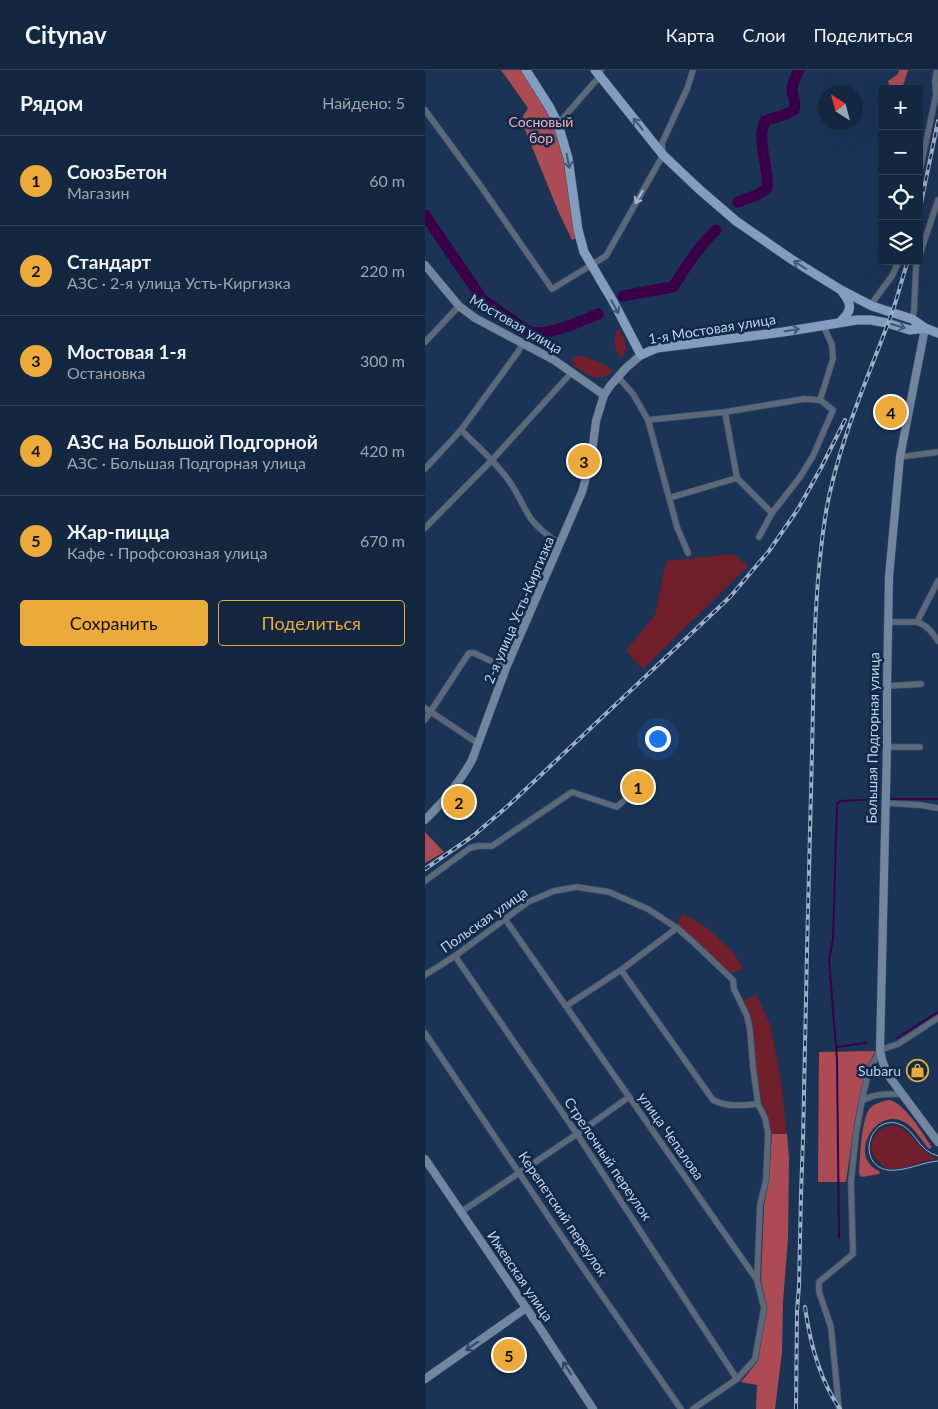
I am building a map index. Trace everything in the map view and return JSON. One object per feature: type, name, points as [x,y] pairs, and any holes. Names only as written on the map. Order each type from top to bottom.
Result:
[{"type":"main road","points":[[526,70],[558,124],[568,158],[578,230],[584,252],[641,355]]},
{"type":"main road","points":[[598,72],[663,154],[700,190],[736,221],[791,259],[841,290],[872,306],[912,319],[925,328],[938,333]]},
{"type":"main road","name":"Мостовая улица","points":[[425,264],[459,306],[475,318],[554,360],[604,395]]},
{"type":"main road","points":[[841,290],[850,304],[847,316],[841,322]]},
{"type":"main road","name":"1-я Мостовая улица","points":[[604,395],[630,363],[641,355],[657,348],[783,332],[857,320],[871,320],[910,330],[925,328]]},
{"type":"main road","name":"Большая Подгорная улица","points":[[925,328],[900,457],[889,577],[880,1050],[888,1075],[936,1139],[938,1148]]},
{"type":"main road","name":"2-я улица Усть-Киргизка","points":[[425,820],[465,774],[479,744],[506,668],[561,544],[588,476],[596,421],[604,395]]},
{"type":"main road","name":"Ижевская улица","points":[[425,1159],[593,1409]]},
{"type":"main road","points":[[425,1379],[526,1308]]},
{"type":"street","points":[[425,110],[552,289],[606,256],[663,154],[662,143],[687,89],[693,70]]},
{"type":"street","points":[[923,156],[936,95],[935,80],[937,70]]},
{"type":"street","points":[[558,124],[598,72]]},
{"type":"street","points":[[923,245],[938,200]]},
{"type":"street","points":[[872,306],[897,265]]},
{"type":"street","points":[[912,319],[917,265]]},
{"type":"street","points":[[425,342],[459,306]]},
{"type":"street","points":[[819,400],[833,360],[832,345],[823,325]]},
{"type":"street","points":[[425,468],[461,430],[523,343]]},
{"type":"street","points":[[425,528],[492,460],[572,372]]},
{"type":"street","points":[[618,377],[633,394],[648,420],[677,527],[688,552]]},
{"type":"street","points":[[648,420],[725,412],[804,399],[819,400],[833,410],[813,456],[800,478],[772,513],[759,537]]},
{"type":"street","points":[[725,412],[737,478],[772,513]]},
{"type":"street","points":[[461,430],[492,460],[510,482],[531,518],[545,533],[561,544]]},
{"type":"street","points":[[900,457],[938,452]]},
{"type":"street","points":[[669,498],[737,478]]},
{"type":"street","points":[[917,622],[938,580]]},
{"type":"street","points":[[888,622],[917,622],[929,629],[938,641]]},
{"type":"street","points":[[425,720],[428,710],[469,653],[474,653],[506,668]]},
{"type":"street","points":[[887,686],[921,684]]},
{"type":"street","points":[[428,710],[479,744]]},
{"type":"street","points":[[887,748],[920,746]]},
{"type":"street","points":[[425,881],[470,848],[492,846],[572,792],[617,807],[628,797]]},
{"type":"street","points":[[885,804],[920,805],[938,808]]},
{"type":"street","name":"Польская улица","points":[[425,975],[455,956],[529,902],[554,890],[577,888],[609,892],[648,909],[677,928],[691,940],[733,980],[734,989],[747,1016],[750,1030],[758,1104],[765,1118],[768,1133],[766,1180],[760,1205],[757,1280]]},
{"type":"street","name":"улица Чепалова","points":[[505,919],[757,1280],[764,1308],[755,1359],[737,1379],[693,1409]]},
{"type":"street","points":[[566,1006],[621,970],[677,928]]},
{"type":"street","name":"Стрелочный переулок","points":[[455,956],[577,1134],[737,1379]]},
{"type":"street","points":[[621,970],[713,1100],[723,1105],[731,1106],[758,1104]]},
{"type":"street","points":[[839,1409],[831,1327],[819,1292],[819,1282],[853,1254],[851,1182],[856,1134],[869,1070],[880,1050],[898,1044],[938,1018]]},
{"type":"street","name":"Керепетский переулок","points":[[425,1033],[681,1409]]},
{"type":"street","points":[[862,1101],[881,1094],[902,1094]]},
{"type":"street","points":[[461,1212],[629,1097]]},
{"type":"shaded area","points":[[619,328],[626,346],[623,356],[618,355],[615,344],[615,337]]},
{"type":"shaded area","points":[[576,356],[590,358],[609,368],[612,372],[602,377],[587,374],[573,364],[572,360]]},
{"type":"shaded area","points":[[733,554],[748,566],[643,669],[626,651],[655,615],[666,561]]},
{"type":"shaded area","points":[[684,914],[707,928],[730,949],[743,967],[733,973],[727,970],[679,926],[679,919]]},
{"type":"shaded area","points":[[756,995],[770,1024],[781,1081],[787,1134],[772,1134],[762,1101],[751,1027],[744,1001]]},
{"type":"shaded area","points":[[894,1125],[906,1131],[935,1159],[894,1169],[880,1164],[872,1151],[872,1142],[880,1130]]},
{"type":"green space","name":"Сосновый бор","points":[[501,70],[522,70],[549,113],[564,159],[577,238],[572,240],[559,213],[521,120],[528,108]]},
{"type":"green space","points":[[899,70],[908,70],[903,85],[889,85],[888,81],[898,74]]},
{"type":"green space","points":[[425,832],[444,852],[425,863]]},
{"type":"green space","points":[[875,1051],[859,1098],[846,1182],[818,1182],[819,1052]]},
{"type":"green space","points":[[889,1100],[907,1113],[932,1147],[929,1149],[909,1125],[897,1119],[887,1120],[877,1125],[870,1133],[866,1144],[865,1154],[870,1164],[880,1173],[862,1177],[859,1173],[865,1119],[871,1107]]},
{"type":"green space","points":[[772,1134],[787,1134],[789,1157],[788,1238],[783,1302],[782,1352],[775,1409],[756,1409],[757,1385],[741,1382],[758,1361],[767,1308],[761,1280],[764,1206],[769,1179]]},
{"type":"waterway","points":[[738,202],[757,195],[767,188],[767,174],[762,146],[763,128],[765,121],[794,110],[795,103],[792,87],[799,70]]},
{"type":"waterway","points":[[425,215],[483,300],[529,332],[537,333],[554,330],[598,314]]},
{"type":"waterway","points":[[623,296],[673,287],[698,250],[716,230]]},
{"type":"waterway","points":[[839,1238],[837,1059],[829,960],[833,939],[837,804],[840,801],[879,799]]},
{"type":"waterway","points":[[891,799],[938,799]]},
{"type":"waterway","points":[[897,1038],[938,1012]]},
{"type":"waterway","points":[[836,1047],[866,1043]]},
{"type":"tram line","points":[[938,1156],[925,1149],[908,1129],[896,1123],[886,1123],[878,1128],[872,1135],[869,1143],[869,1152],[872,1160],[878,1167],[888,1170],[901,1170],[938,1161]]},
{"type":"railway","points":[[923,194],[938,121]]},
{"type":"railway","points":[[796,1409],[816,602],[822,542],[831,486],[854,411],[892,313],[907,265]]},
{"type":"railway","points":[[425,869],[473,836],[510,804],[730,597],[769,551],[798,509],[845,420]]},
{"type":"railway","points":[[805,1307],[810,1334],[821,1373],[840,1409]]},
{"type":"place","name":"АЗС на Большой Подгорной","points":[[891,412]]},
{"type":"place","name":"Мостовая 1-я","points":[[584,461]]},
{"type":"place","name":"СоюзБетон","points":[[638,787]]},
{"type":"place","name":"Стандарт","points":[[459,802]]},
{"type":"place","name":"Subaru","points":[[917,1071]]},
{"type":"place","name":"Жар-пицца","points":[[509,1355]]}]
